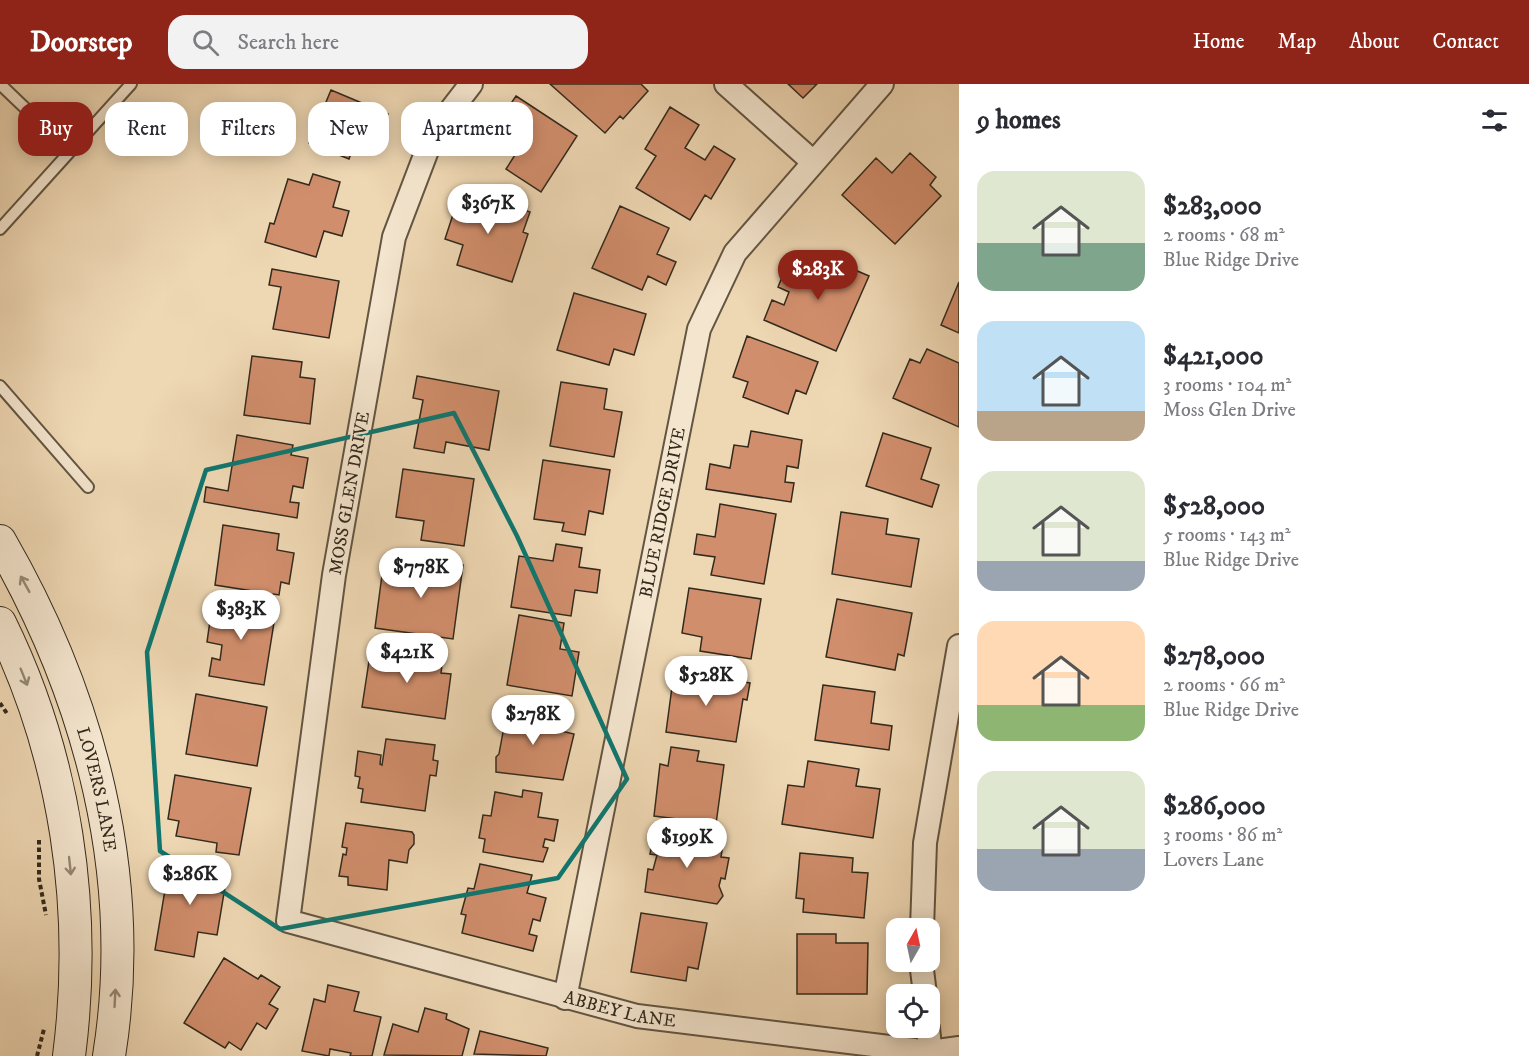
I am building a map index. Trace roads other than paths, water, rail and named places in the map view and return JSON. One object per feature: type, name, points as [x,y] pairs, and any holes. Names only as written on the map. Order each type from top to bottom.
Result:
[{"type":"street","name":"MOSS GLEN DRIVE","points":[[288,921],[334,575],[394,237],[434,132],[471,84]]},
{"type":"street","points":[[726,84],[812,161]]},
{"type":"street","name":"BLUE RIDGE DRIVE","points":[[566,998],[699,329],[735,254],[812,161],[882,84]]},
{"type":"street","name":"LOVERS LANE","points":[[0,541],[27,589],[64,671],[91,753],[103,804],[113,867],[117,930],[115,1002],[109,1056]]},
{"type":"street","name":"LOVERS LANE","points":[[0,623],[27,684],[65,822],[77,956],[69,1056]]},
{"type":"street","points":[[922,918],[925,843],[959,646]]},
{"type":"street","name":"ABBEY LANE","points":[[288,921],[637,1016],[930,1054],[959,1048]]},
{"type":"street","points":[[929,1038],[930,1054]]},
{"type":"lane","points":[[0,84],[19,102]]},
{"type":"lane","points":[[93,126],[131,84]]},
{"type":"lane","points":[[0,229],[66,156]]},
{"type":"lane","points":[[0,386],[88,487]]}]
